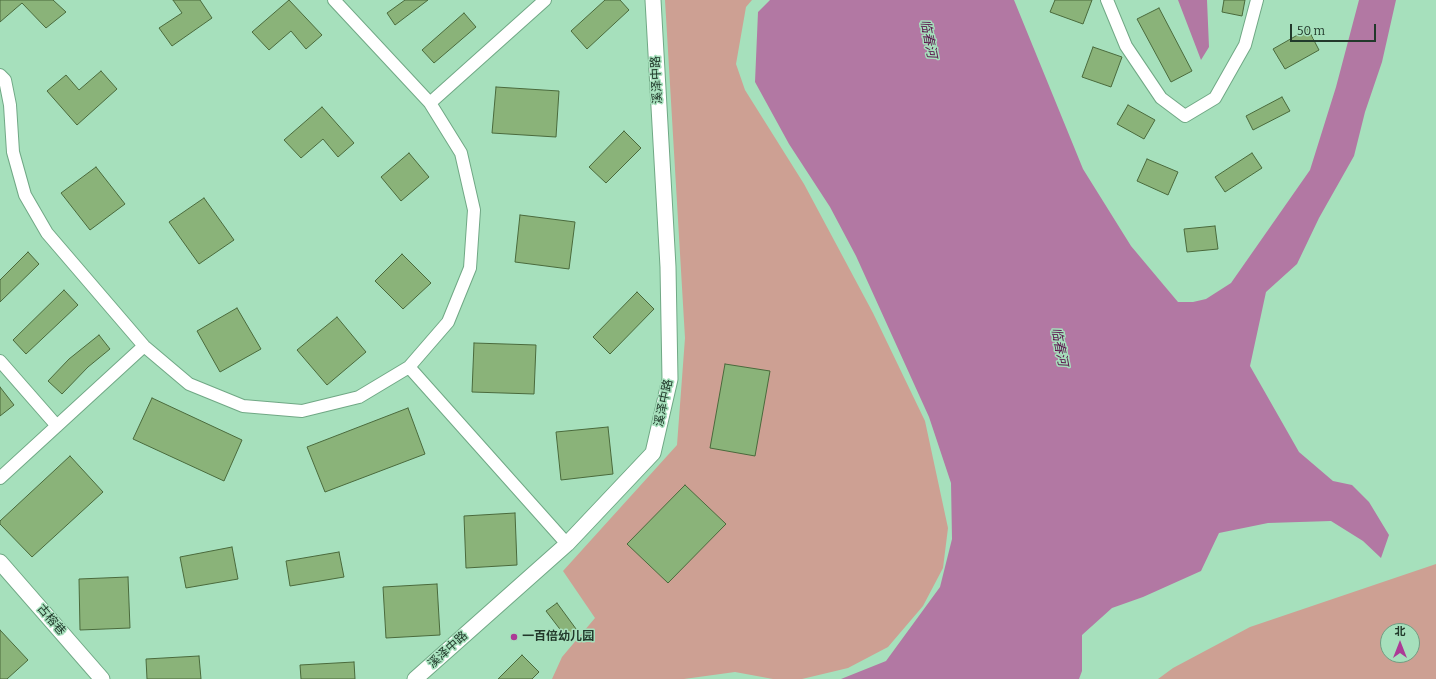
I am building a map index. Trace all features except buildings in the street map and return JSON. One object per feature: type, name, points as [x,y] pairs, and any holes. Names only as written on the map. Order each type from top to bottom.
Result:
[{"type":"street","points":[[0,75],[5,80],[10,105],[13,152],[25,195],[47,233],[144,346],[189,384],[243,406],[302,411],[359,397],[409,367],[448,322],[470,268],[471,261],[474,210],[460,153],[430,103],[334,0]]},
{"type":"street","points":[[430,103],[545,0]]},
{"type":"street","name":"溪泽中路","points":[[416,679],[567,544],[653,453],[670,378],[668,267],[653,0]]},
{"type":"street","points":[[1107,0],[1126,46],[1162,98],[1185,116],[1215,98],[1245,45],[1257,0]]},
{"type":"street","points":[[0,478],[144,346]]},
{"type":"street","points":[[0,361],[57,426]]},
{"type":"street","points":[[409,367],[567,544]]},
{"type":"street","name":"古榕巷","points":[[0,562],[102,679]]},
{"type":"shaded area","points":[[665,0],[752,0],[746,7],[736,64],[745,90],[804,184],[873,313],[925,421],[948,528],[943,568],[923,606],[888,647],[848,668],[802,679],[773,679],[735,672],[684,679],[552,679],[562,657],[595,618],[563,571],[677,445],[685,338]]},
{"type":"shaded area","points":[[1436,564],[1436,679],[1158,679],[1173,668],[1250,627]]},
{"type":"water","name":"临春河","points":[[770,0],[1014,0],[1083,169],[1131,246],[1178,302],[1193,302],[1206,299],[1231,283],[1310,170],[1336,87],[1359,0],[1396,0],[1382,62],[1365,112],[1354,156],[1319,218],[1297,264],[1266,292],[1250,366],[1299,452],[1333,481],[1352,485],[1369,502],[1389,535],[1381,558],[1363,541],[1331,521],[1268,523],[1219,533],[1201,571],[1143,597],[1112,608],[1082,635],[1082,671],[1079,679],[841,679],[886,661],[940,587],[952,539],[951,483],[929,417],[856,256],[830,207],[789,144],[755,82],[758,12]]},
{"type":"water","points":[[1178,0],[1207,0],[1209,47],[1201,60]]},
{"type":"place","name":"一百倍幼儿园","points":[[514,637]]}]
